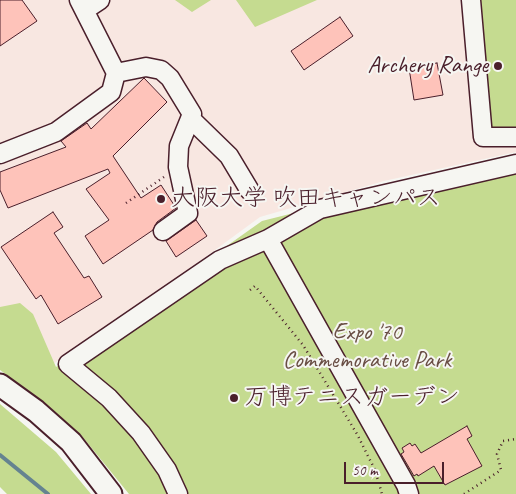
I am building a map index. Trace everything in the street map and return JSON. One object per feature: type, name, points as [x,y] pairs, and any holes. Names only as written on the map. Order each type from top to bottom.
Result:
[{"type":"main road","points":[[0,385],[36,411],[71,442],[111,494]]},
{"type":"lane","points":[[0,154],[56,132],[111,92],[116,73],[82,5],[100,0]]},
{"type":"lane","points":[[471,0],[482,138],[516,137]]},
{"type":"lane","points":[[116,73],[146,67],[161,70],[170,78],[188,106],[191,119],[229,156],[250,191]]},
{"type":"lane","points":[[163,230],[188,213],[178,167],[179,146],[191,119]]},
{"type":"lane","points":[[178,494],[167,470],[141,433],[109,398],[68,364],[220,260],[268,239],[320,209],[516,164]]},
{"type":"lane","points":[[268,239],[406,485],[409,494]]},
{"type":"path","points":[[126,203],[178,167]]},
{"type":"path","points":[[250,290],[255,286],[302,345],[357,434],[375,470],[382,494]]},
{"type":"path","points":[[464,494],[500,470],[497,454],[503,441],[516,438]]},
{"type":"shaded area","name":"大阪大学 吹田キャンパス","points":[[0,0],[516,0],[516,152],[384,181],[260,217],[151,297],[43,371],[0,341]]},
{"type":"green space","points":[[175,0],[211,0],[192,12]]},
{"type":"green space","points":[[236,0],[317,0],[255,27]]},
{"type":"green space","name":"Archery Range","points":[[474,0],[516,0],[516,131],[486,134]]},
{"type":"green space","name":"Expo '70 Commemorative Park","points":[[516,157],[516,494],[129,494],[81,435],[44,402],[0,370],[0,307],[20,303],[33,314],[56,367],[262,221]]},
{"type":"green space","points":[[0,404],[56,452],[91,494],[7,494],[0,487]]},
{"type":"building","points":[[0,0],[22,0],[37,21],[0,46]]},
{"type":"building","points":[[340,17],[353,36],[304,70],[291,51]]},
{"type":"building","points":[[437,63],[443,95],[414,100],[409,68]]},
{"type":"building","points":[[144,78],[167,102],[113,156],[141,198],[161,185],[176,208],[157,222],[153,230],[103,264],[85,236],[109,220],[86,189],[110,173],[108,169],[8,208],[0,190],[0,172],[66,147],[61,141],[87,123],[91,129]]},
{"type":"building","points":[[53,212],[63,227],[54,233],[84,278],[89,276],[102,297],[58,324],[41,295],[36,299],[1,247]]},
{"type":"building","points":[[196,220],[207,236],[176,257],[166,241]]},
{"type":"building","points":[[467,426],[472,436],[467,439],[482,466],[445,485],[434,466],[418,476],[417,474],[414,476],[401,454],[404,452],[402,448],[410,443],[412,446],[415,444],[421,453]]},
{"type":"waterway","points":[[0,455],[48,494]]},
{"type":"place","name":"Archery Range","points":[[498,66]]},
{"type":"place","name":"大阪大学 吹田キャンパス","points":[[161,199]]},
{"type":"place","name":"万博テニスガーデン","points":[[234,398]]}]
